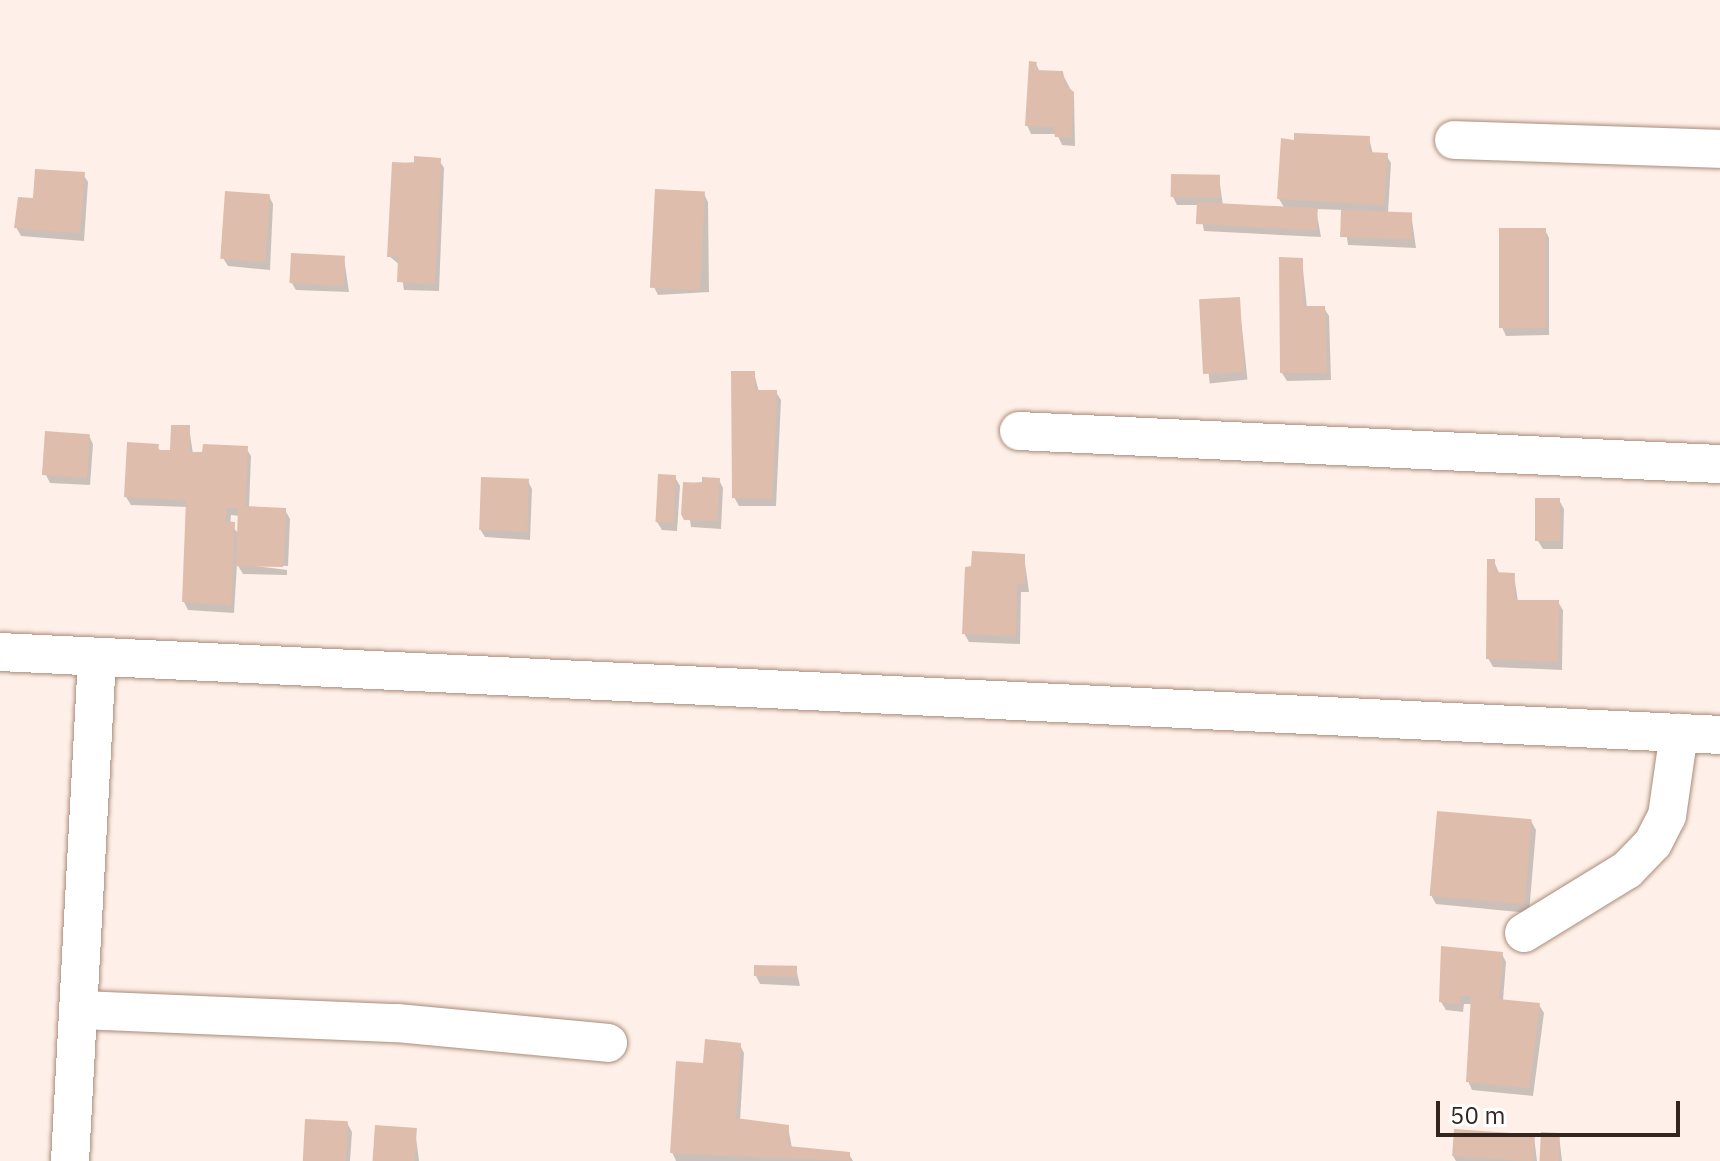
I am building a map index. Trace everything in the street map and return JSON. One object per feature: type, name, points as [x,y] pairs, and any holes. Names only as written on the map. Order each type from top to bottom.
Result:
[{"type":"street","points":[[1454,140],[1720,149]]},
{"type":"street","points":[[1019,431],[1720,464]]},
{"type":"street","points":[[0,652],[1720,735]]},
{"type":"street","points":[[70,1161],[81,1010],[97,658]]},
{"type":"street","points":[[1524,933],[1627,870],[1653,843],[1667,816],[1679,733]]},
{"type":"street","points":[[81,1010],[397,1023],[608,1043]]},
{"type":"building","points":[[1029,61],[1037,62],[1035,70],[1063,71],[1065,85],[1074,92],[1071,138],[1055,137],[1053,127],[1025,126]]},
{"type":"building","points":[[1294,133],[1370,136],[1369,152],[1388,153],[1384,205],[1277,199],[1281,138],[1294,140]]},
{"type":"building","points":[[414,156],[441,158],[435,284],[397,282],[398,257],[387,257],[392,162],[414,163]]},
{"type":"building","points":[[35,169],[85,172],[80,233],[14,228],[18,197],[33,198]]},
{"type":"building","points":[[1171,174],[1220,175],[1220,198],[1171,197]]},
{"type":"building","points":[[655,189],[705,192],[700,290],[650,288]]},
{"type":"building","points":[[225,191],[270,194],[265,262],[220,259]]},
{"type":"building","points":[[1197,202],[1318,208],[1317,230],[1196,224]]},
{"type":"building","points":[[1341,210],[1412,212],[1411,239],[1340,237]]},
{"type":"building","points":[[1499,228],[1546,228],[1546,328],[1499,328]]},
{"type":"building","points":[[291,253],[345,256],[343,286],[289,283]]},
{"type":"building","points":[[1279,257],[1303,258],[1303,306],[1325,306],[1327,373],[1280,373]]},
{"type":"building","points":[[1240,297],[1244,372],[1203,374],[1199,299]]},
{"type":"building","points":[[731,371],[755,371],[755,390],[777,390],[772,499],[732,498]]},
{"type":"building","points":[[171,425],[190,425],[189,452],[202,452],[203,444],[248,446],[245,506],[286,508],[283,567],[236,566],[238,508],[227,508],[225,521],[235,522],[231,605],[182,602],[186,500],[124,497],[127,442],[159,444],[158,450],[170,450]]},
{"type":"building","points":[[45,431],[90,434],[87,478],[42,475]]},
{"type":"building","points":[[658,474],[676,475],[673,523],[655,522]]},
{"type":"building","points":[[481,477],[529,479],[527,532],[479,530]]},
{"type":"building","points":[[702,477],[720,478],[717,521],[684,520],[681,514],[683,482],[702,483]]},
{"type":"building","points":[[1535,498],[1560,498],[1560,541],[1535,541]]},
{"type":"building","points":[[972,551],[1025,554],[1025,585],[1017,584],[1016,636],[962,634],[965,567],[971,566]]},
{"type":"building","points":[[1487,559],[1495,559],[1495,572],[1515,573],[1514,600],[1559,600],[1558,662],[1486,659]]},
{"type":"building","points":[[1437,811],[1532,819],[1524,904],[1430,896]]},
{"type":"building","points":[[1441,946],[1503,952],[1499,999],[1540,1003],[1529,1088],[1466,1082],[1471,996],[1460,996],[1459,1004],[1439,1002]]},
{"type":"building","points":[[754,965],[797,966],[797,977],[754,976]]},
{"type":"building","points":[[705,1039],[741,1043],[736,1118],[789,1125],[788,1146],[850,1152],[850,1161],[670,1153],[676,1061],[703,1063]]},
{"type":"building","points":[[305,1119],[348,1121],[346,1161],[303,1161]]},
{"type":"building","points":[[375,1125],[417,1128],[415,1161],[372,1161]]},
{"type":"building","points":[[1454,1129],[1535,1135],[1533,1161],[1452,1156]]},
{"type":"building","points":[[1541,1132],[1560,1133],[1559,1161],[1539,1161]]}]
